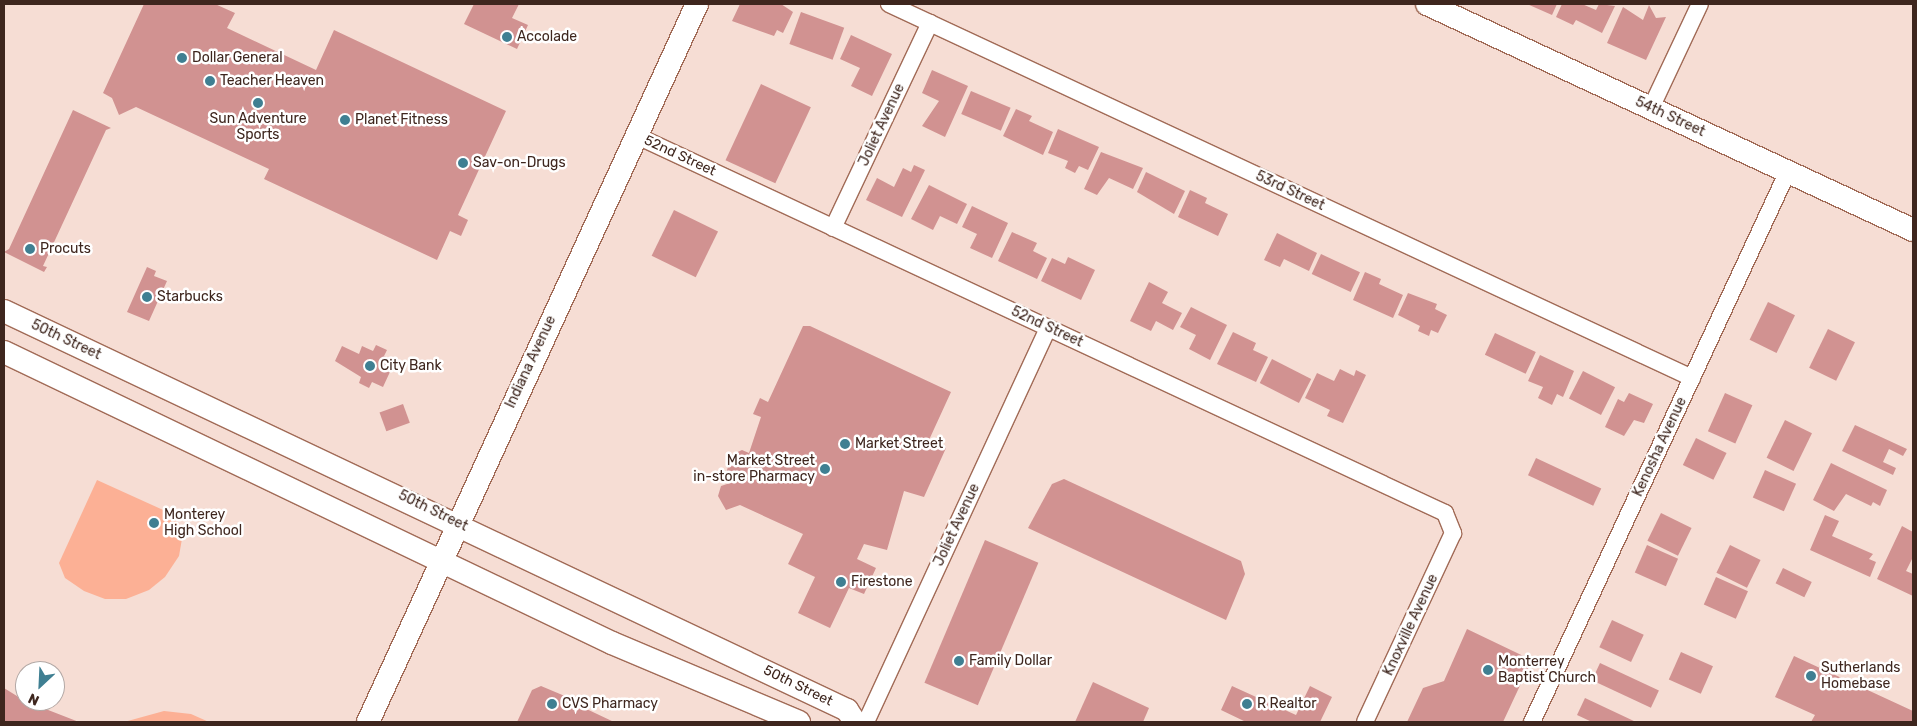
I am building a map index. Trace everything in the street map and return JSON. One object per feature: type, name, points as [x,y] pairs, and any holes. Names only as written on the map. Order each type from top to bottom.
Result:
[{"type":"main road","name":"Indiana Avenue","points":[[368,722],[635,135],[697,4]]},
{"type":"main road","name":"54th Street","points":[[1427,4],[1913,230]]},
{"type":"main road","name":"50th Street","points":[[4,310],[847,710],[854,722]]},
{"type":"main road","points":[[4,352],[612,644],[799,722]]},
{"type":"street","name":"53rd Street","points":[[889,4],[1692,378]]},
{"type":"street","points":[[1651,108],[1700,4]]},
{"type":"street","name":"Joliet Avenue","points":[[833,228],[930,23]]},
{"type":"street","name":"52nd Street","points":[[635,135],[1429,505],[1445,513],[1452,526]]},
{"type":"street","name":"Kenosha Avenue","points":[[1532,722],[1788,172]]},
{"type":"street","name":"Joliet Avenue","points":[[866,722],[1048,328]]},
{"type":"street","name":"Knoxville Avenue","points":[[1365,722],[1446,549],[1452,526]]},
{"type":"shaded area","points":[[97,480],[172,514],[183,533],[179,556],[165,577],[149,590],[126,599],[105,599],[84,591],[65,578],[59,563]]},
{"type":"shaded area","points":[[164,711],[191,714],[209,722],[124,722]]},
{"type":"building","points":[[144,4],[215,4],[235,13],[227,28],[316,70],[334,30],[506,111],[458,215],[468,220],[461,236],[450,231],[437,260],[264,179],[269,169],[136,107],[119,115],[112,98],[103,93]]},
{"type":"building","name":"Accolade","points":[[474,4],[519,4],[512,18],[528,25],[517,49],[464,24]]},
{"type":"building","points":[[740,4],[781,4],[793,12],[783,33],[777,30],[774,36],[732,21]]},
{"type":"building","points":[[1527,4],[1557,4],[1552,15]]},
{"type":"building","points":[[1562,4],[1582,4],[1596,10],[1599,4],[1615,6],[1602,33],[1576,20],[1573,25],[1556,17]]},
{"type":"building","points":[[1649,5],[1656,18],[1666,17],[1646,60],[1607,43],[1623,7],[1643,20]]},
{"type":"building","points":[[801,12],[844,28],[833,60],[789,44]]},
{"type":"building","points":[[851,35],[892,54],[872,96],[851,86],[860,68],[840,59]]},
{"type":"building","points":[[932,70],[968,86],[945,137],[922,126],[939,101],[922,93]]},
{"type":"building","points":[[761,84],[811,107],[775,183],[726,160]]},
{"type":"building","points":[[971,91],[1011,108],[1001,131],[961,114]]},
{"type":"building","points":[[1016,109],[1032,116],[1029,121],[1053,132],[1043,155],[1003,136]]},
{"type":"building","points":[[73,110],[111,128],[106,130],[43,266],[47,267],[44,272],[4,252],[9,249]]},
{"type":"building","points":[[1058,129],[1099,147],[1088,170],[1079,166],[1075,173],[1065,168],[1068,161],[1048,153]]},
{"type":"building","points":[[1101,152],[1143,168],[1133,189],[1109,178],[1097,195],[1084,189]]},
{"type":"building","points":[[914,165],[925,170],[902,217],[866,200],[877,178],[894,187],[903,168],[911,172]]},
{"type":"building","points":[[1146,172],[1185,191],[1174,214],[1137,192]]},
{"type":"building","points":[[929,185],[967,204],[957,224],[940,216],[933,230],[911,219]]},
{"type":"building","points":[[1190,190],[1207,198],[1205,203],[1228,214],[1218,236],[1178,217]]},
{"type":"building","points":[[972,206],[1008,223],[992,258],[970,248],[977,234],[962,227]]},
{"type":"building","points":[[674,210],[718,231],[696,277],[652,256]]},
{"type":"building","points":[[1012,232],[1037,243],[1033,251],[1047,258],[1037,279],[998,261]]},
{"type":"building","points":[[1277,233],[1317,253],[1309,271],[1284,259],[1280,267],[1264,260]]},
{"type":"building","points":[[1321,254],[1360,272],[1351,292],[1312,274]]},
{"type":"building","points":[[1068,257],[1095,270],[1081,300],[1041,281],[1052,258],[1065,264]]},
{"type":"building","name":"Starbucks","points":[[147,267],[156,271],[154,276],[167,281],[149,321],[127,312]]},
{"type":"building","points":[[1365,272],[1381,279],[1379,284],[1403,295],[1393,318],[1353,300]]},
{"type":"building","points":[[1149,282],[1168,292],[1162,303],[1182,313],[1173,330],[1156,321],[1151,331],[1130,321]]},
{"type":"building","points":[[1408,293],[1437,304],[1435,309],[1447,315],[1438,333],[1431,330],[1429,336],[1418,331],[1420,326],[1398,315]]},
{"type":"building","points":[[1768,302],[1795,315],[1777,353],[1750,340]]},
{"type":"building","points":[[1191,307],[1227,325],[1210,360],[1189,349],[1196,335],[1180,327]]},
{"type":"building","name":"Market Street","points":[[803,326],[810,326],[951,392],[929,440],[946,448],[924,497],[904,491],[887,550],[864,544],[857,559],[876,568],[864,594],[849,588],[830,628],[798,613],[815,577],[788,564],[803,534],[740,505],[726,510],[718,496],[721,486],[730,483],[726,474],[731,455],[742,450],[749,453],[761,417],[753,414],[760,398],[768,402]]},
{"type":"building","points":[[1828,329],[1855,342],[1836,381],[1809,368]]},
{"type":"building","points":[[1233,332],[1256,343],[1253,350],[1268,357],[1256,382],[1217,364]]},
{"type":"building","points":[[1495,333],[1536,352],[1526,374],[1485,355]]},
{"type":"building","name":"City Bank","points":[[376,345],[387,350],[384,356],[395,361],[383,387],[372,382],[369,388],[359,383],[361,377],[335,361],[342,346],[359,354],[362,346],[373,351]]},
{"type":"building","points":[[1540,355],[1574,371],[1563,397],[1557,394],[1552,405],[1538,398],[1543,387],[1528,381]]},
{"type":"building","points":[[1272,359],[1311,379],[1299,403],[1260,383]]},
{"type":"building","points":[[1340,369],[1354,376],[1356,370],[1366,375],[1343,423],[1327,416],[1330,410],[1305,398],[1317,373],[1334,381]]},
{"type":"building","points":[[1583,371],[1615,387],[1601,415],[1569,399]]},
{"type":"building","points":[[1629,393],[1653,404],[1644,423],[1634,420],[1624,436],[1605,427],[1618,399],[1624,402]]},
{"type":"building","points":[[1725,393],[1752,405],[1735,444],[1708,431]]},
{"type":"building","points":[[403,404],[410,423],[386,431],[380,413]]},
{"type":"building","points":[[1785,420],[1812,433],[1794,471],[1767,458]]},
{"type":"building","points":[[1855,425],[1907,449],[1903,456],[1889,449],[1883,462],[1896,468],[1893,475],[1842,451]]},
{"type":"building","points":[[1696,438],[1727,453],[1713,480],[1683,465]]},
{"type":"building","points":[[1536,458],[1601,488],[1593,506],[1528,475]]},
{"type":"building","points":[[1831,463],[1887,490],[1880,506],[1873,502],[1871,506],[1846,494],[1834,511],[1813,500]]},
{"type":"building","points":[[1765,470],[1796,484],[1784,511],[1753,497]]},
{"type":"building","points":[[1064,479],[1241,561],[1245,574],[1226,620],[1028,528],[1052,484]]},
{"type":"building","points":[[1661,513],[1692,528],[1678,556],[1647,541]]},
{"type":"building","points":[[1825,515],[1839,521],[1832,536],[1873,554],[1869,559],[1876,562],[1870,577],[1810,550]]},
{"type":"building","points":[[1902,526],[1913,532],[1913,557],[1906,571],[1913,574],[1913,596],[1877,579]]},
{"type":"building","points":[[985,540],[1038,563],[978,705],[924,683]]},
{"type":"building","points":[[1647,545],[1678,559],[1666,586],[1635,572]]},
{"type":"building","points":[[1730,545],[1761,560],[1747,588],[1716,573]]},
{"type":"building","points":[[1783,568],[1812,582],[1804,597],[1776,583]]},
{"type":"building","points":[[1716,577],[1748,591],[1736,619],[1704,604]]},
{"type":"building","points":[[1612,620],[1644,635],[1631,662],[1599,647]]},
{"type":"building","name":"Monterrey Baptist Church","points":[[1467,629],[1532,660],[1503,722],[1407,722],[1423,688],[1444,681]]},
{"type":"building","points":[[1681,652],[1713,666],[1701,694],[1669,679]]},
{"type":"building","name":"Sutherlands Homebase","points":[[1794,656],[1913,711],[1913,722],[1811,722],[1815,715],[1775,697]]},
{"type":"building","points":[[1600,663],[1659,690],[1651,708],[1592,680]]},
{"type":"building","points":[[1093,682],[1149,708],[1143,722],[1075,722]]},
{"type":"building","name":"CVS Pharmacy","points":[[541,686],[579,702],[578,705],[614,722],[517,722],[532,690]]},
{"type":"building","name":"R Realtor","points":[[1232,686],[1296,715],[1310,686],[1332,697],[1320,722],[1246,722],[1221,710]]},
{"type":"building","points":[[4,688],[15,695],[15,711],[51,711],[79,722],[4,722]]},
{"type":"building","points":[[1585,698],[1636,722],[1592,722],[1577,715]]},
{"type":"place","name":"Accolade","points":[[507,37]]},
{"type":"place","name":"Dollar General","points":[[182,58]]},
{"type":"place","name":"Teacher Heaven","points":[[210,81]]},
{"type":"place","name":"Sun Adventure Sports","points":[[258,103]]},
{"type":"place","name":"Planet Fitness","points":[[345,120]]},
{"type":"place","name":"Sav-on-Drugs","points":[[463,163]]},
{"type":"place","name":"Procuts","points":[[30,249]]},
{"type":"place","name":"Starbucks","points":[[147,297]]},
{"type":"place","name":"City Bank","points":[[370,366]]},
{"type":"place","name":"Market Street","points":[[845,444]]},
{"type":"place","name":"Market Street in-store Pharmacy","points":[[825,469]]},
{"type":"place","name":"Monterey High School","points":[[154,523]]},
{"type":"place","name":"Firestone","points":[[841,582]]},
{"type":"place","name":"Family Dollar","points":[[959,661]]},
{"type":"place","name":"Monterrey Baptist Church","points":[[1488,670]]},
{"type":"place","name":"Sutherlands Homebase","points":[[1811,676]]},
{"type":"place","name":"CVS Pharmacy","points":[[552,704]]},
{"type":"place","name":"R Realtor","points":[[1247,704]]}]
